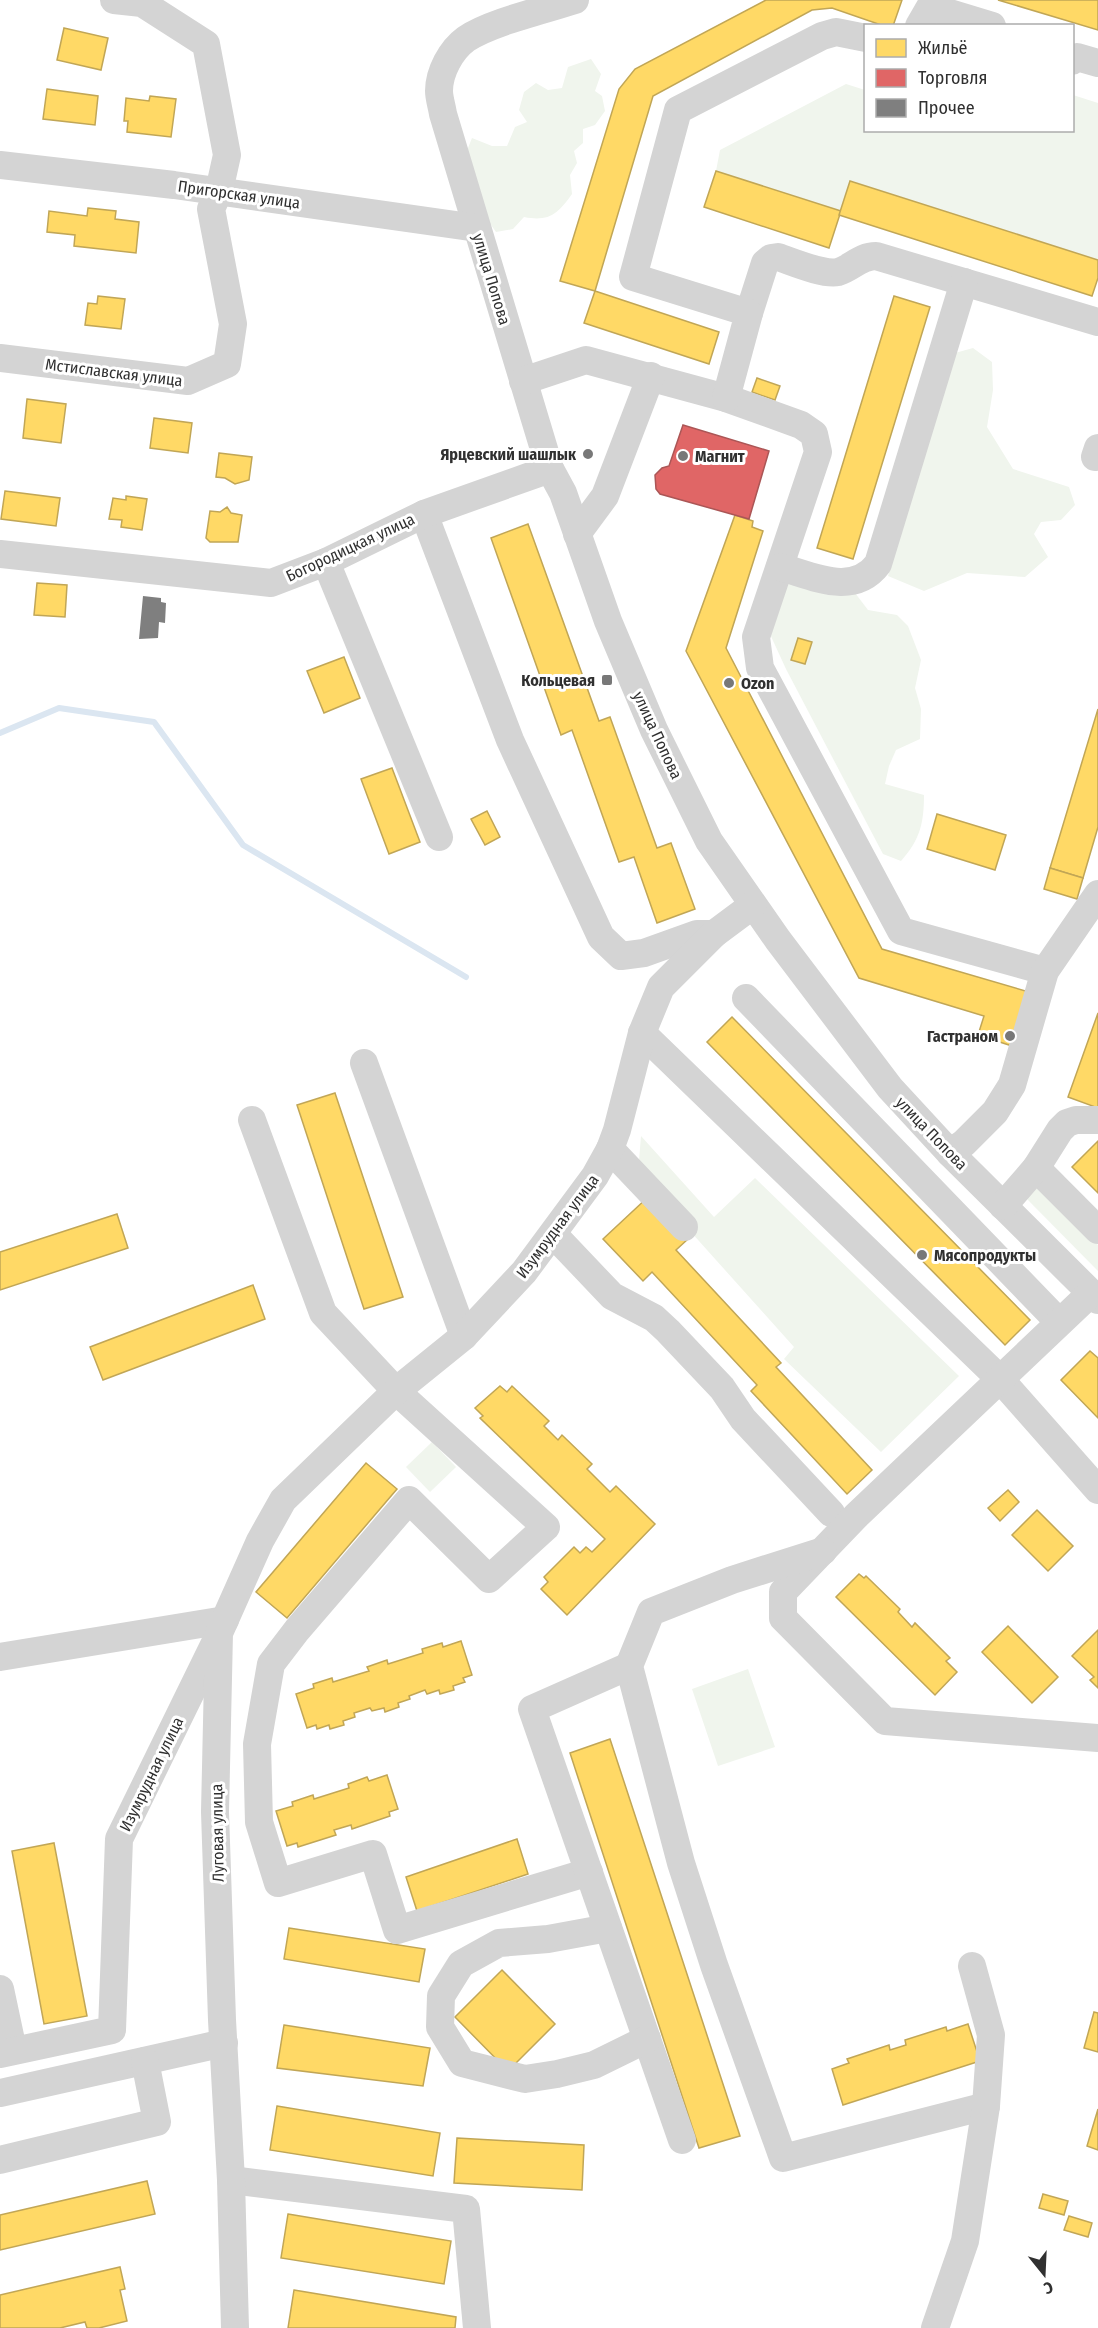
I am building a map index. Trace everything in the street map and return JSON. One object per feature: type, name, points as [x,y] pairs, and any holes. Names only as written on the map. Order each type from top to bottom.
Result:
[{"type":"street","points":[[114,0],[142,3],[206,44],[227,155],[219,191]]},
{"type":"street","name":"улица Попова","points":[[575,0],[486,29],[466,40],[451,54],[442,73],[439,91],[443,114],[550,470],[563,493],[608,621],[654,730],[709,841],[753,904],[890,1088],[950,1153],[1095,1297]]},
{"type":"street","points":[[926,15],[980,24]]},
{"type":"street","points":[[749,313],[633,277],[678,110],[822,36],[836,32],[864,38]]},
{"type":"street","points":[[1074,59],[1077,57],[1098,63]]},
{"type":"street","name":"Пригорская улица","points":[[0,165],[219,191],[477,228]]},
{"type":"street","name":"Мстиславская улица","points":[[0,358],[188,381],[227,364],[233,324],[211,209],[219,191]]},
{"type":"street","points":[[726,398],[765,263],[771,258],[778,257],[830,273],[844,270],[868,256],[876,256],[1098,322]]},
{"type":"street","points":[[780,567],[840,583],[857,581],[870,574],[878,564],[964,282]]},
{"type":"street","points":[[523,381],[586,360],[726,398],[801,425],[814,434],[818,452],[756,637],[760,668],[901,931],[1045,971]]},
{"type":"street","points":[[577,534],[605,496],[651,376]]},
{"type":"street","name":"Богородицкая улица","points":[[0,554],[272,583],[326,562],[424,514],[550,470]]},
{"type":"street","points":[[424,514],[510,740],[601,937],[621,956],[644,952],[697,934],[714,934]]},
{"type":"street","points":[[326,562],[439,837]]},
{"type":"street","points":[[950,1153],[964,1143],[995,1112],[1012,1085],[1045,971],[1098,894]]},
{"type":"street","name":"Изумрудная улица","points":[[283,1500],[396,1391],[464,1336],[524,1272],[596,1176],[610,1149],[642,1033],[661,987],[714,934],[753,904]]},
{"type":"street","points":[[746,998],[1059,1322]]},
{"type":"street","points":[[642,1033],[1000,1380],[1098,1490]]},
{"type":"street","points":[[364,1063],[464,1336]]},
{"type":"street","points":[[252,1120],[322,1313],[396,1391],[546,1527],[489,1579],[409,1500],[290,1638],[271,1664],[257,1744],[259,1822],[278,1883],[374,1854],[397,1930],[589,1872]]},
{"type":"street","points":[[1003,1206],[1036,1168],[1067,1123],[1076,1120],[1098,1120]]},
{"type":"street","points":[[610,1149],[684,1227]]},
{"type":"street","points":[[1036,1168],[1098,1230]]},
{"type":"street","points":[[553,1234],[612,1296],[654,1318],[668,1331],[722,1388],[743,1419],[831,1513]]},
{"type":"street","points":[[1095,1297],[1059,1322],[783,1592],[783,1618],[885,1720],[1098,1738]]},
{"type":"street","name":"Луговая улица","points":[[235,2328],[215,1812],[222,1627],[260,1541],[283,1500]]},
{"type":"street","points":[[823,1551],[732,1580],[651,1612],[629,1666],[681,1863],[714,1965],[783,2158],[986,2106]]},
{"type":"street","points":[[0,1657],[222,1627]]},
{"type":"street","name":"Изумрудная улица","points":[[6,2052],[112,2030],[119,1839],[222,1627]]},
{"type":"street","points":[[629,1666],[532,1709],[682,2140]]},
{"type":"street","points":[[608,1928],[548,1939],[499,1944],[461,1964],[441,1996],[440,2027],[462,2063],[525,2079],[594,2065],[647,2039]]},
{"type":"street","points":[[935,2328],[965,2241],[986,2106],[991,2035],[972,1966]]},
{"type":"street","points":[[0,1989],[6,2052]]},
{"type":"street","points":[[0,2093],[224,2043]]},
{"type":"street","points":[[0,2160],[157,2122],[145,2061]]},
{"type":"street","points":[[231,2180],[466,2210],[477,2328]]},
{"type":"shaded area","points":[[591,59],[601,74],[595,91],[602,96],[605,111],[595,125],[583,129],[583,143],[574,151],[577,163],[570,175],[572,194],[552,215],[540,218],[524,217],[513,229],[496,232],[486,218],[466,153],[472,138],[492,146],[507,146],[515,127],[527,122],[519,110],[524,92],[536,83],[548,90],[562,88],[568,67]]},
{"type":"shaded area","points":[[846,84],[864,90],[864,132],[1074,132],[1074,95],[1098,103],[1098,260],[851,181],[841,211],[716,171],[720,150]]},
{"type":"shaded area","points":[[973,348],[992,362],[993,390],[987,427],[1013,469],[1069,487],[1075,505],[1061,520],[1041,522],[1034,534],[1048,557],[1025,577],[967,573],[924,591],[888,576],[955,353]]},
{"type":"shaded area","points":[[789,575],[852,589],[868,610],[897,615],[908,626],[921,660],[915,688],[921,709],[920,739],[896,750],[885,784],[924,795],[924,805],[920,831],[913,846],[901,861],[883,854],[769,632]]},
{"type":"shaded area","points":[[641,1136],[714,1217],[755,1178],[959,1376],[881,1452],[784,1359],[794,1347],[638,1173]]},
{"type":"shaded area","points":[[1032,1188],[1044,1190],[1098,1245],[1098,1271],[1027,1199]]},
{"type":"shaded area","points":[[432,1442],[456,1467],[430,1492],[406,1467]]},
{"type":"shaded area","points":[[748,1669],[775,1747],[718,1766],[692,1689]]},
{"type":"building: Жильё","points":[[766,0],[902,0],[894,24],[878,24],[832,8],[812,10],[653,96],[595,291],[560,281],[619,89],[635,69]]},
{"type":"building: Жильё","points":[[998,0],[1098,0],[1098,30]]},
{"type":"building: Жильё","points":[[64,28],[108,38],[101,70],[57,60]]},
{"type":"building: Жильё","points":[[47,89],[98,96],[95,125],[43,119]]},
{"type":"building: Жильё","points":[[150,96],[176,99],[171,137],[127,132],[128,121],[124,121],[126,98],[149,101]]},
{"type":"building: Жильё","points":[[716,171],[841,211],[829,248],[704,207]]},
{"type":"building: Жильё","points":[[850,181],[1098,260],[1098,278],[1092,296],[839,215]]},
{"type":"building: Жильё","points":[[88,208],[116,211],[115,219],[139,222],[136,253],[74,246],[75,235],[47,232],[49,211],[87,216]]},
{"type":"building: Жильё","points":[[595,291],[719,332],[709,364],[584,323]]},
{"type":"building: Жильё","points":[[98,296],[125,299],[121,329],[85,325],[88,303],[97,304]]},
{"type":"building: Жильё","points":[[894,296],[930,307],[853,559],[817,548]]},
{"type":"building: Жильё","points":[[757,378],[780,386],[775,400],[752,392]]},
{"type":"building: Жильё","points":[[27,399],[66,404],[61,443],[23,438]]},
{"type":"building: Жильё","points":[[154,418],[192,423],[188,453],[150,448]]},
{"type":"building: Жильё","points":[[219,453],[252,457],[249,480],[235,484],[225,478],[216,477]]},
{"type":"building: Жильё","points":[[5,491],[60,498],[56,526],[1,519]]},
{"type":"building: Жильё","points":[[126,496],[147,499],[142,530],[121,527],[122,520],[109,519],[113,498],[126,500]]},
{"type":"building: Жильё","points":[[227,507],[231,513],[242,515],[238,542],[210,542],[206,538],[210,511],[220,512]]},
{"type":"building: Жильё","points":[[735,515],[753,521],[752,527],[763,531],[726,648],[882,949],[1029,992],[1012,1046],[978,1035],[984,1016],[859,978],[686,651]]},
{"type":"building: Жильё","points":[[528,524],[599,721],[610,717],[657,848],[671,843],[695,909],[657,923],[634,857],[619,862],[572,730],[561,735],[491,538]]},
{"type":"building: Жильё","points":[[37,583],[67,585],[65,617],[34,615]]},
{"type":"building: Жильё","points":[[798,638],[812,642],[805,664],[791,660]]},
{"type":"building: Жильё","points":[[344,657],[360,698],[324,713],[307,671]]},
{"type":"building: Жильё","points":[[1098,709],[1098,827],[1083,878],[1050,868]]},
{"type":"building: Жильё","points":[[392,768],[420,842],[389,854],[361,779]]},
{"type":"building: Жильё","points":[[487,811],[500,837],[485,845],[471,819]]},
{"type":"building: Жильё","points":[[937,814],[1006,835],[995,870],[927,849]]},
{"type":"building: Жильё","points":[[1050,868],[1083,878],[1077,899],[1044,889]]},
{"type":"building: Жильё","points":[[1098,1013],[1098,1108],[1068,1097]]},
{"type":"building: Жильё","points":[[732,1017],[1030,1320],[1005,1345],[707,1042]]},
{"type":"building: Жильё","points":[[335,1093],[403,1297],[364,1309],[297,1105]]},
{"type":"building: Жильё","points":[[1098,1141],[1098,1193],[1072,1167]]},
{"type":"building: Жильё","points":[[648,1197],[688,1239],[676,1250],[781,1363],[776,1367],[872,1470],[847,1494],[751,1391],[757,1385],[652,1272],[643,1281],[603,1239]]},
{"type":"building: Жильё","points":[[117,1214],[128,1248],[0,1290],[0,1252]]},
{"type":"building: Жильё","points":[[253,1285],[265,1319],[103,1380],[90,1347]]},
{"type":"building: Жильё","points":[[1090,1351],[1098,1358],[1098,1418],[1061,1380]]},
{"type":"building: Жильё","points":[[500,1386],[507,1392],[512,1386],[549,1421],[544,1426],[558,1440],[562,1435],[592,1464],[587,1469],[610,1492],[616,1486],[655,1524],[567,1615],[541,1589],[548,1582],[544,1577],[574,1547],[580,1553],[586,1547],[592,1552],[605,1539],[480,1418],[483,1416],[475,1408]]},
{"type":"building: Жильё","points":[[366,1463],[397,1489],[287,1618],[256,1592]]},
{"type":"building: Жильё","points":[[1008,1490],[1019,1502],[1000,1521],[988,1508]]},
{"type":"building: Жильё","points":[[1037,1510],[1073,1546],[1048,1571],[1012,1535]]},
{"type":"building: Жильё","points":[[859,1574],[864,1578],[866,1576],[900,1609],[898,1612],[912,1627],[915,1623],[950,1658],[946,1661],[957,1672],[935,1695],[836,1597]]},
{"type":"building: Жильё","points":[[1008,1626],[1058,1677],[1032,1703],[982,1652]]},
{"type":"building: Жильё","points":[[1098,1630],[1098,1688],[1090,1680],[1094,1677],[1072,1656]]},
{"type":"building: Жильё","points":[[461,1641],[472,1675],[463,1678],[465,1682],[453,1686],[454,1690],[440,1694],[439,1690],[427,1694],[425,1690],[409,1696],[410,1699],[398,1703],[399,1707],[385,1712],[384,1708],[372,1711],[370,1708],[354,1713],[355,1717],[343,1721],[344,1725],[330,1729],[329,1725],[317,1729],[316,1725],[307,1728],[296,1694],[314,1688],[313,1684],[332,1678],[333,1682],[369,1671],[367,1667],[387,1660],[388,1664],[423,1653],[422,1649],[442,1643],[443,1647]]},
{"type":"building: Жильё","points":[[610,1739],[740,2136],[699,2148],[570,1753]]},
{"type":"building: Жильё","points":[[387,1775],[398,1809],[389,1812],[390,1816],[352,1829],[351,1825],[334,1830],[336,1835],[298,1847],[297,1843],[287,1846],[276,1811],[293,1806],[292,1802],[313,1795],[314,1799],[349,1788],[348,1784],[367,1777],[369,1781]]},
{"type":"building: Жильё","points":[[517,1839],[528,1874],[417,1911],[406,1877]]},
{"type":"building: Жильё","points":[[54,1843],[87,2016],[44,2024],[12,1851]]},
{"type":"building: Жильё","points":[[289,1928],[425,1949],[419,1982],[284,1959]]},
{"type":"building: Жильё","points":[[502,1970],[555,2024],[508,2071],[455,2017]]},
{"type":"building: Жильё","points":[[1094,2012],[1098,2013],[1098,2052],[1084,2048]]},
{"type":"building: Жильё","points":[[968,2024],[980,2061],[843,2105],[832,2069],[849,2063],[847,2059],[889,2045],[890,2050],[906,2045],[905,2040],[946,2027],[947,2031]]},
{"type":"building: Жильё","points":[[284,2025],[430,2048],[423,2086],[277,2068]]},
{"type":"building: Жильё","points":[[277,2106],[440,2133],[433,2176],[270,2150]]},
{"type":"building: Жильё","points":[[1098,2109],[1098,2150],[1087,2146]]},
{"type":"building: Жильё","points":[[457,2138],[584,2145],[582,2190],[454,2183]]},
{"type":"building: Жильё","points":[[147,2181],[155,2214],[0,2250],[0,2215]]},
{"type":"building: Жильё","points":[[1043,2194],[1068,2201],[1064,2215],[1039,2208]]},
{"type":"building: Жильё","points":[[288,2214],[451,2241],[444,2284],[281,2258]]},
{"type":"building: Жильё","points":[[1069,2216],[1092,2223],[1088,2237],[1064,2230]]},
{"type":"building: Жильё","points":[[120,2267],[125,2289],[120,2290],[127,2321],[99,2328],[87,2328],[85,2322],[60,2328],[0,2328],[0,2295]]},
{"type":"building: Жильё","points":[[294,2290],[456,2317],[455,2328],[288,2328]]},
{"type":"building: Торговля","points":[[683,425],[769,451],[749,519],[660,494],[656,489],[655,475],[662,468],[669,466]]},
{"type":"building: Прочее","points":[[143,596],[161,598],[161,602],[166,603],[165,623],[159,622],[158,638],[139,639]]},
{"type":"waterway","points":[[0,733],[59,708],[154,722],[243,845],[466,977]]},
{"type":"place","name":"Ярцевский шашлык","points":[[588,454]]},
{"type":"place","name":"Магнит","points":[[683,456]]},
{"type":"place","name":"Кольцевая","points":[[607,680]]},
{"type":"place","name":"Ozon","points":[[729,683]]},
{"type":"place","name":"Гастраном","points":[[1010,1036]]},
{"type":"place","name":"Мясопродукты","points":[[922,1255]]}]
